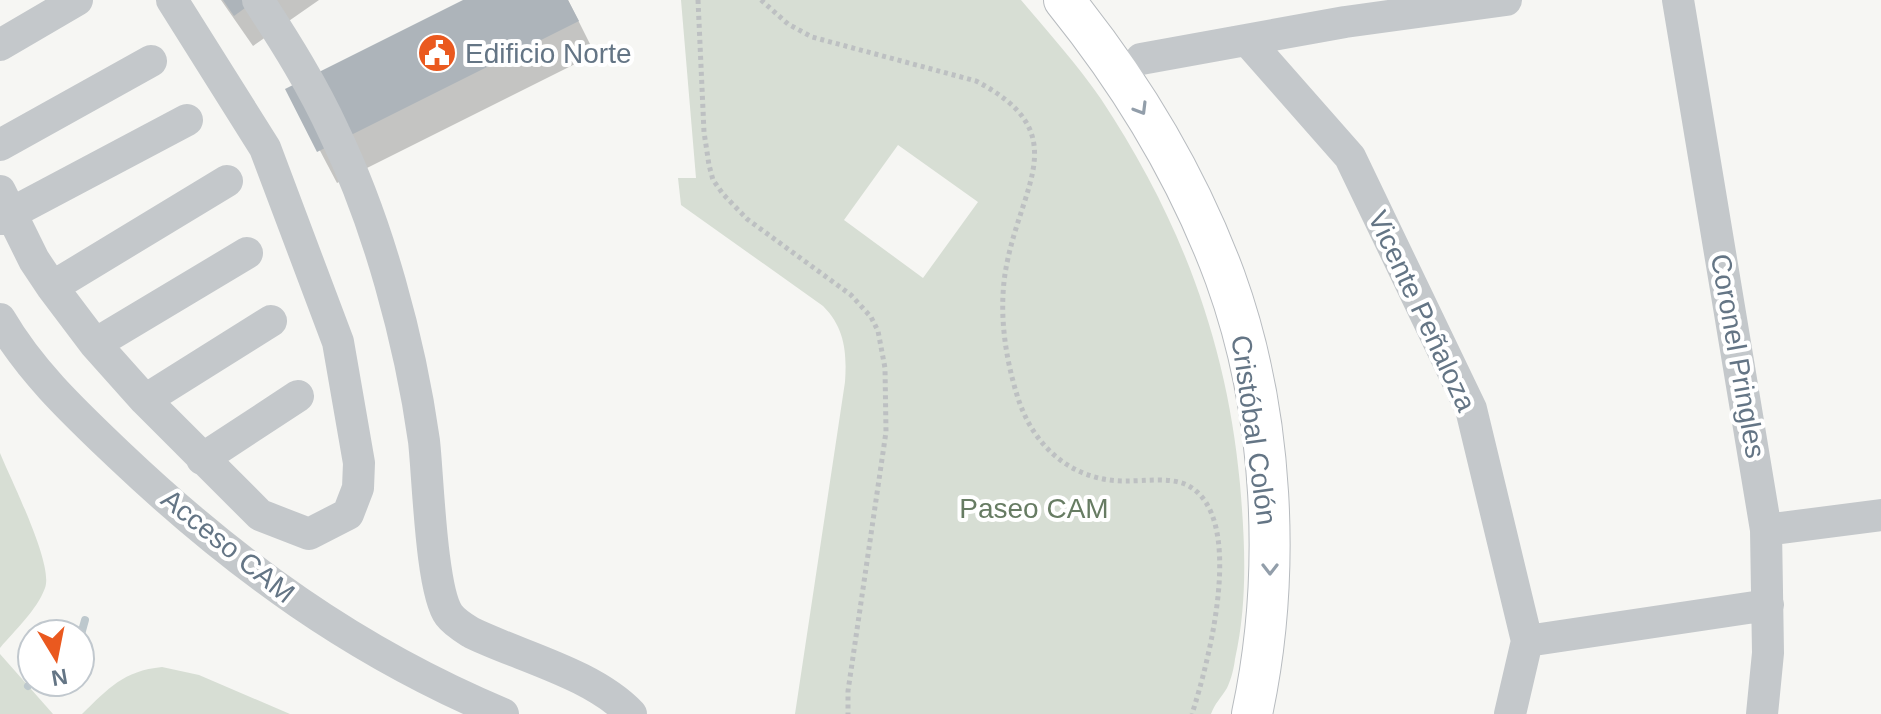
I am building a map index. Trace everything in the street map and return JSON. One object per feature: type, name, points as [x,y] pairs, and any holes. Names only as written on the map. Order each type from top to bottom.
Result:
[{"type":"main road","name":"Cristóbal Colón","points":[[1064,0],[1117,70],[1170,159],[1211,242],[1237,317],[1257,408],[1268,505],[1266,640],[1252,714]]},
{"type":"main road","name":"Cristóbal Colón","points":[[1096,0],[1141,59],[1185,131],[1247,262],[1273,350],[1290,448],[1297,549],[1293,645],[1280,714]]},
{"type":"street","points":[[0,45],[77,0]]},
{"type":"street","points":[[172,0],[265,148],[338,342],[359,463],[358,488],[348,514],[309,534],[260,515],[145,400],[95,344],[52,287],[3,208],[187,120]]},
{"type":"street","points":[[258,0],[312,87],[335,133],[387,277],[421,425],[437,578],[447,613],[472,633],[598,688],[631,714]]},
{"type":"street","points":[[1141,59],[1345,22],[1506,0]]},
{"type":"street","name":"Coronel Pringles","points":[[1678,0],[1766,530],[1768,653],[1762,714]]},
{"type":"street","name":"Vicente Peñaloza","points":[[1247,40],[1350,157],[1471,409],[1527,641],[1510,714]]},
{"type":"street","points":[[0,145],[151,61]]},
{"type":"street","points":[[52,287],[227,181]]},
{"type":"street","points":[[95,344],[247,253]]},
{"type":"street","name":"Acceso CAM","points":[[0,319],[35,371],[61,399],[150,484],[230,553],[301,605],[379,653],[503,714]]},
{"type":"street","points":[[145,400],[271,321]]},
{"type":"street","points":[[202,459],[298,396]]},
{"type":"street","points":[[1766,530],[1881,515]]},
{"type":"street","points":[[1527,641],[1768,605]]},
{"type":"path","points":[[698,0],[704,132],[713,180],[734,208],[747,219],[862,305],[878,331],[887,388],[886,432],[848,691],[848,714]]},
{"type":"path","points":[[761,0],[788,24],[812,37],[976,81],[996,91],[1026,118],[1033,136],[1033,174],[1006,263],[1002,295],[1004,328],[1016,393],[1026,421],[1037,439],[1050,454],[1068,466],[1106,480],[1173,481],[1184,484],[1205,500],[1211,511],[1218,552],[1216,620],[1206,672],[1192,714]]},
{"type":"green space","name":"Paseo CAM","points":[[681,0],[1021,0],[1092,86],[1129,144],[1176,236],[1211,331],[1234,432],[1242,506],[1244,572],[1242,615],[1233,670],[1227,688],[1211,714],[795,714],[845,382],[843,341],[836,323],[823,306],[681,205],[678,178],[696,178]],"holes":[[[898,145],[978,202],[923,278],[844,220]]]},
{"type":"green space","points":[[0,453],[38,542],[46,577],[45,588],[37,604],[26,618],[16,618],[16,630],[0,648]]},
{"type":"green space","points":[[0,654],[16,672],[16,698],[39,698],[53,714],[0,714]]},
{"type":"green space","points":[[162,667],[199,675],[290,714],[82,714],[127,677]]},
{"type":"building","points":[[223,0],[256,0],[234,16]]},
{"type":"building","name":"Edificio Norte","points":[[463,0],[568,0],[579,21],[317,152],[285,89]]},
{"type":"place","name":"Edificio Norte","points":[[437,53]]}]
